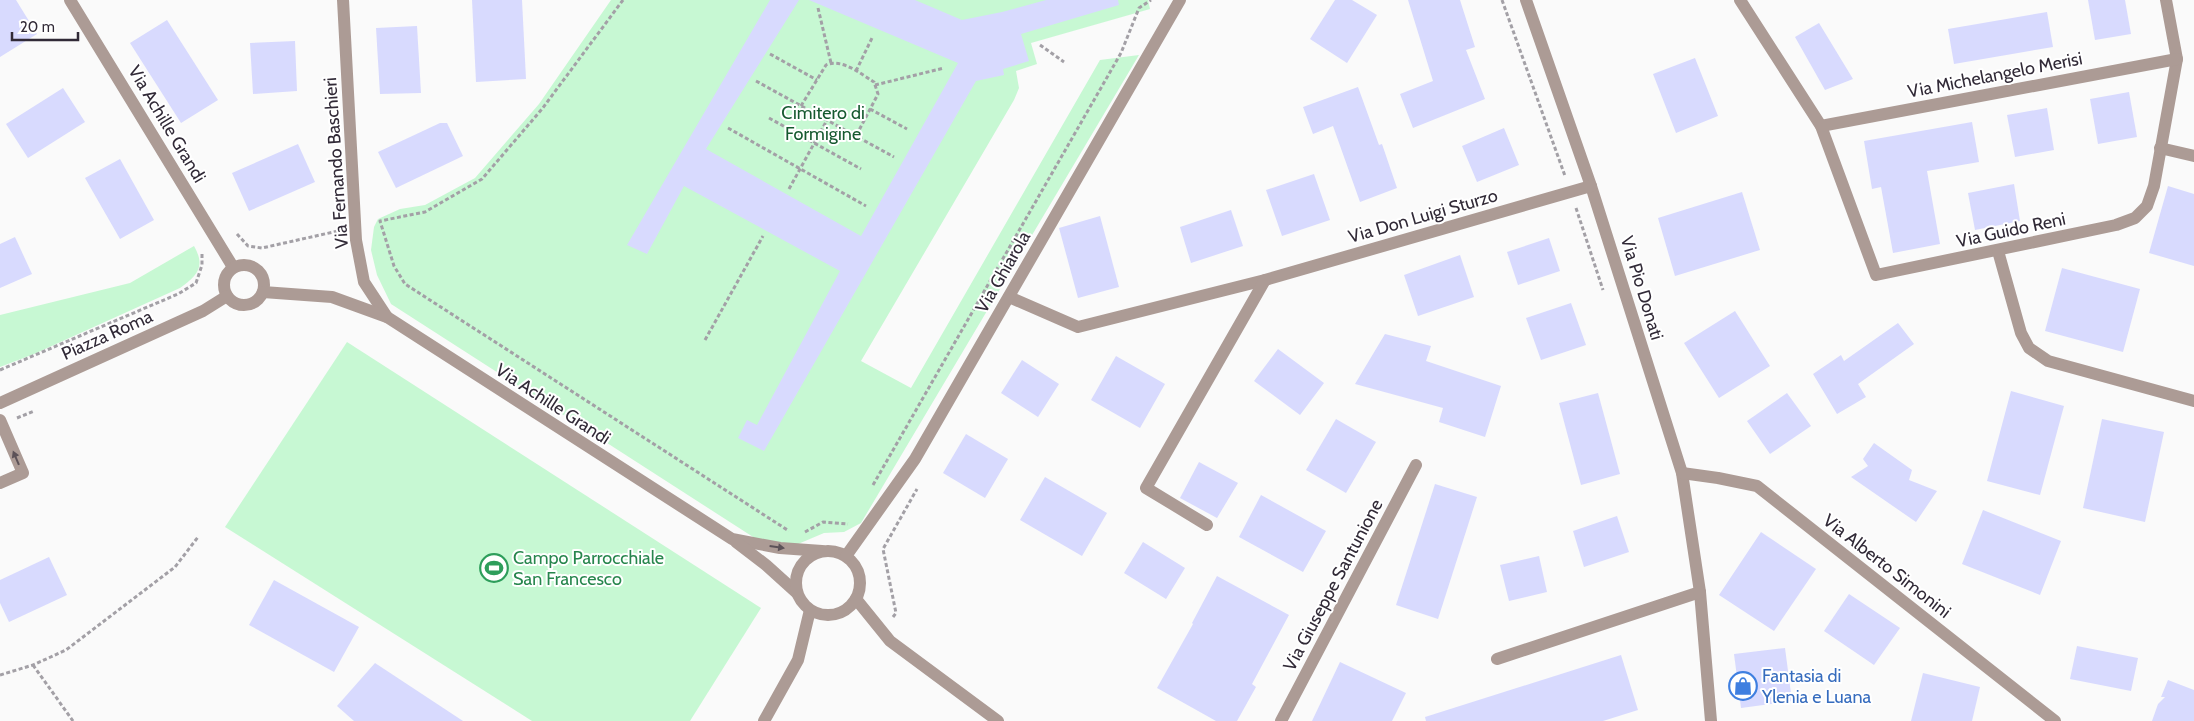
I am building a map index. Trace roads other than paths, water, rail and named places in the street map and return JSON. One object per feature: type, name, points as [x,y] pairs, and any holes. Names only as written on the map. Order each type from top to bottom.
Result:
[{"type":"street","name":"Via Achille Grandi","points":[[70,0],[233,268]]},
{"type":"street","name":"Via Fernando Baschieri","points":[[342,0],[356,240],[364,282],[387,318]]},
{"type":"street","name":"Via Ghiarola","points":[[846,556],[915,459],[1180,0]]},
{"type":"street","name":"Via Pio Donati","points":[[1526,0],[1591,186],[1682,473],[1700,592],[1711,721]]},
{"type":"street","points":[[1740,0],[1821,126]]},
{"type":"street","points":[[2166,0],[2177,59],[2160,148],[2194,156]]},
{"type":"street","name":"Via Michelangelo Merisi","points":[[1821,126],[2177,59]]},
{"type":"street","name":"Via Guido Reni","points":[[1821,126],[1876,275],[1998,251],[2116,225],[2135,218],[2147,206],[2154,186],[2160,148]]},
{"type":"street","name":"Via Don Luigi Sturzo","points":[[1009,297],[1078,327],[1265,280],[1591,186]]},
{"type":"street","points":[[1998,251],[2021,333],[2030,348],[2048,362],[2194,401]]},
{"type":"street","points":[[245,264],[257,269],[264,280],[263,292],[260,298],[249,305],[236,304],[227,296],[224,290],[225,277],[233,268],[245,264]]},
{"type":"street","points":[[1207,525],[1146,488],[1265,280]]},
{"type":"street","name":"Via Achille Grandi","points":[[263,292],[332,297],[387,318],[732,539],[780,548],[822,551]]},
{"type":"street","name":"Piazza Roma","points":[[0,403],[203,311],[227,296]]},
{"type":"street","points":[[0,420],[23,473],[0,483]]},
{"type":"street","name":"Via Giuseppe Santunione","points":[[1281,721],[1416,465]]},
{"type":"street","name":"Via Alberto Simonini","points":[[1682,473],[1757,486],[2055,721]]},
{"type":"street","points":[[732,539],[766,565],[797,593],[810,610],[820,614],[840,613],[849,607],[860,591],[858,571],[846,556],[830,551],[822,551],[812,555],[801,567],[796,582],[797,593]]},
{"type":"street","points":[[1497,659],[1700,592]]},
{"type":"street","points":[[856,599],[890,641],[998,721]]},
{"type":"street","points":[[764,721],[798,660],[810,610]]},
{"type":"place","name":"Campo Parrocchiale San Francesco","points":[[494,568]]},
{"type":"place","name":"Fantasia di Ylenia e Luana","points":[[1743,686]]},
{"type":"park label","name":"Cimitero di Formigine","points":[[823,123]]}]
